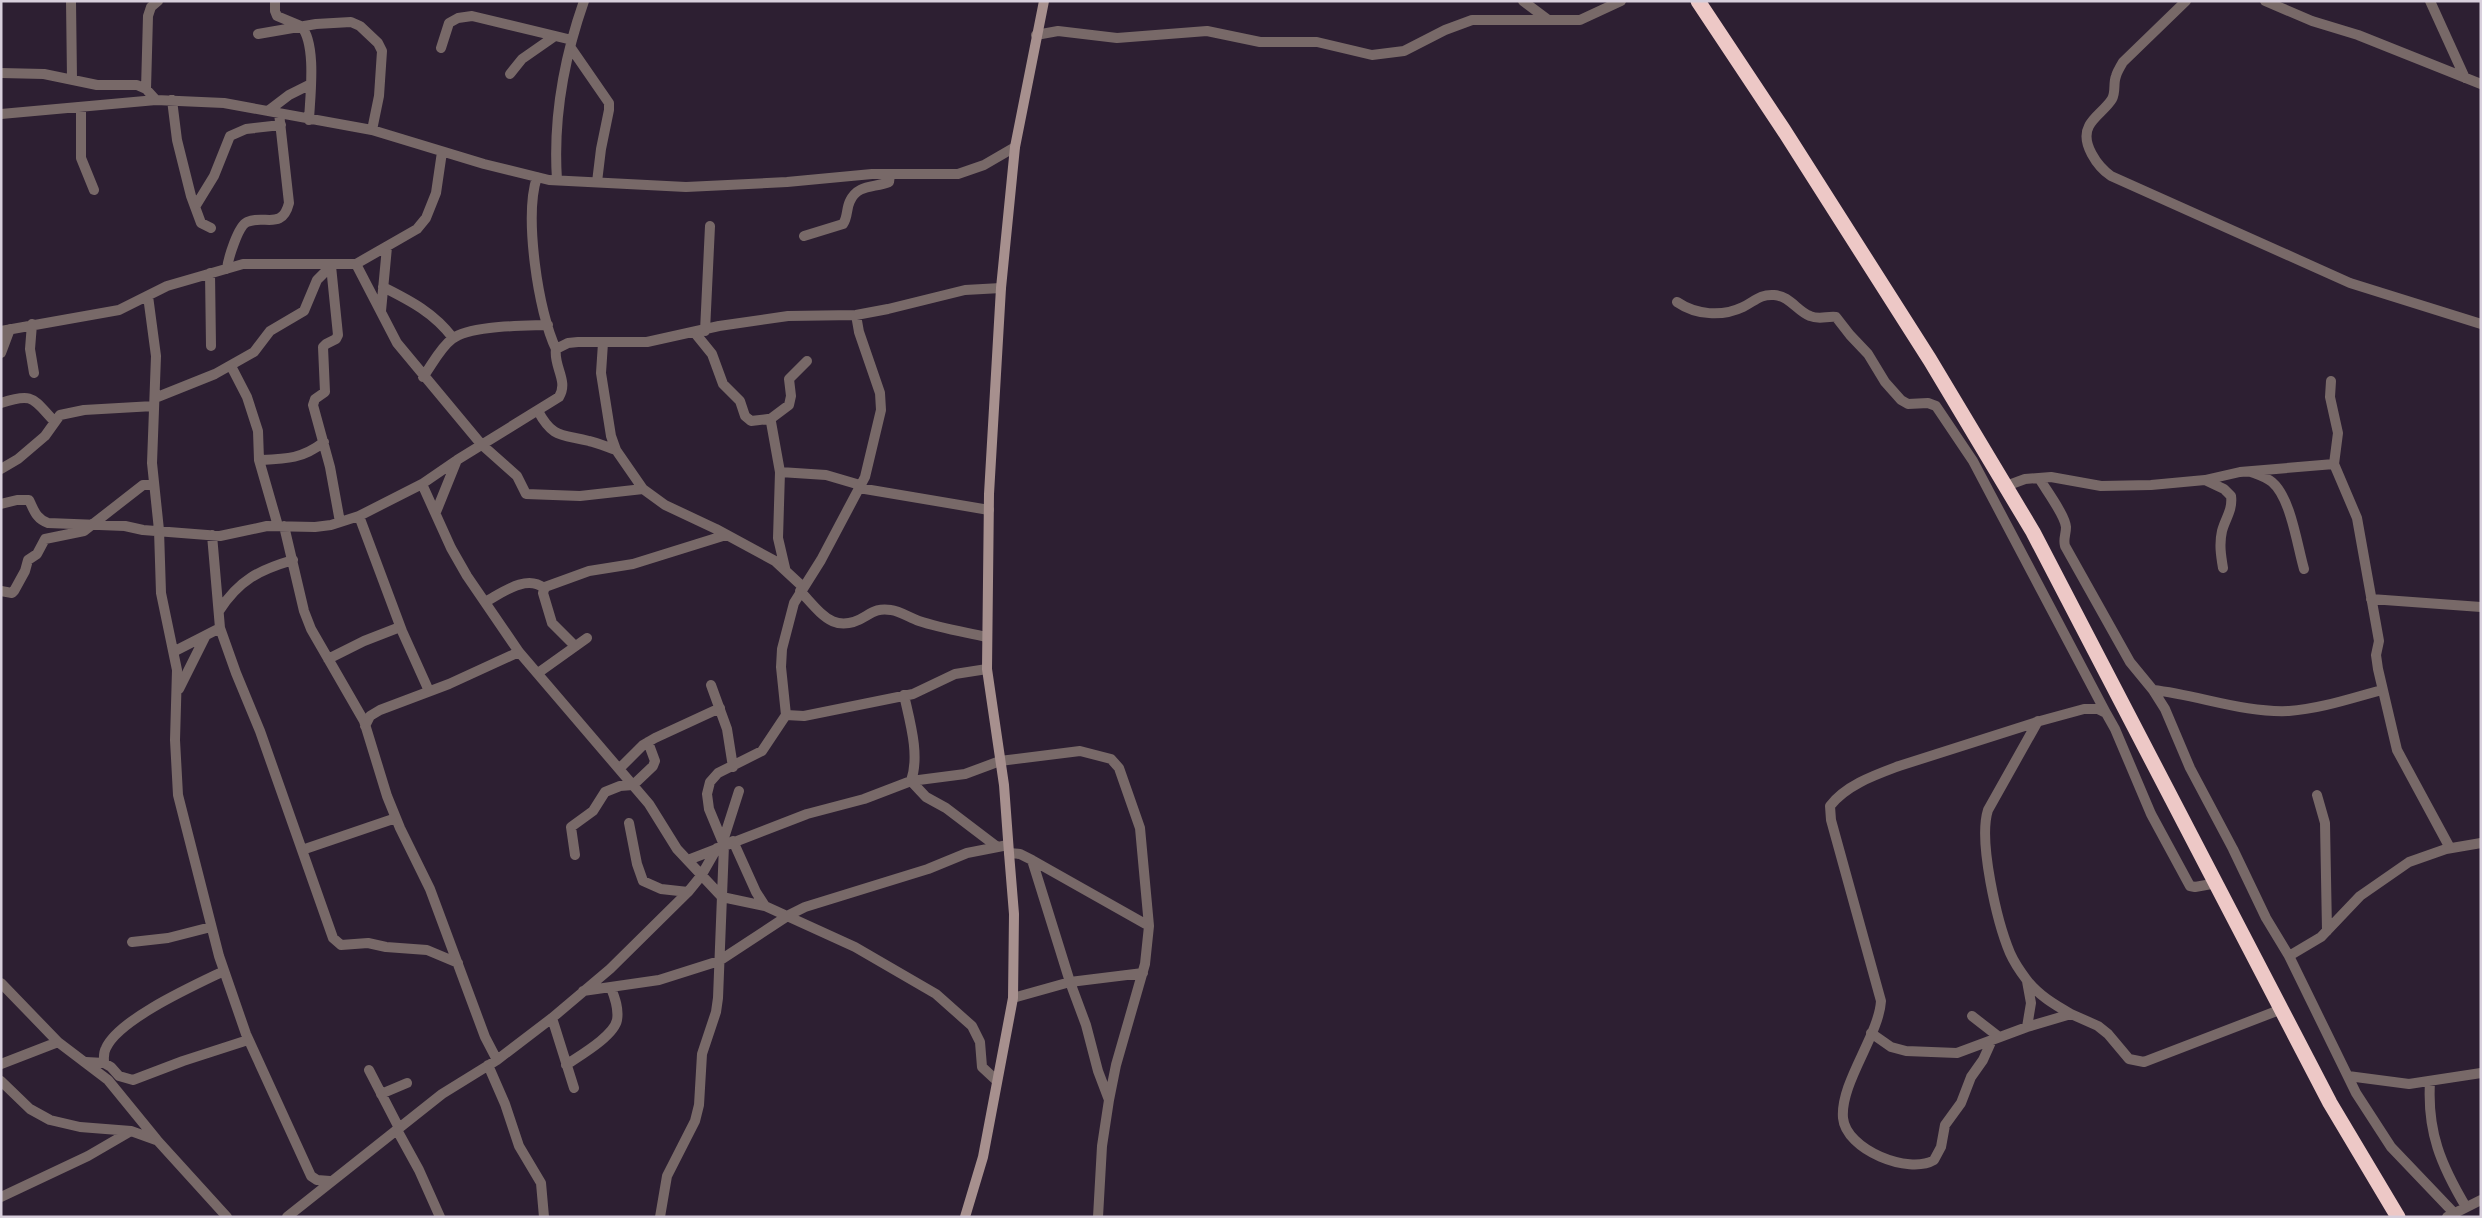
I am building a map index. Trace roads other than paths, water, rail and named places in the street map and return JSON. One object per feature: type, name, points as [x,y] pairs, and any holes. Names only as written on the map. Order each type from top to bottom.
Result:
[{"type":"highway","points":[[1698,1],[1898,310],[2006,486],[2047,558],[2330,1103],[2398,1217]]},
{"type":"street","points":[[71,1],[72,79]]},
{"type":"street","points":[[146,89],[148,16],[151,7],[158,1]]},
{"type":"street","points":[[276,1],[275,11],[277,16],[301,26],[305,33],[309,50],[311,84],[309,120]]},
{"type":"street","points":[[557,180],[556,133],[571,44],[584,1]]},
{"type":"street","points":[[965,1217],[983,1157],[1012,998],[1014,914],[1000,761],[987,669],[989,510],[1001,288],[1015,146],[1044,1]]},
{"type":"street","points":[[1523,1],[1550,21]]},
{"type":"street","points":[[1036,35],[1046,32],[1064,31],[1117,38],[1207,31],[1260,42],[1317,42],[1372,55],[1404,51],[1445,30],[1472,20],[1580,20],[1622,1]]},
{"type":"street","points":[[2186,1],[2123,62],[2116,75],[2114,94],[2111,101],[2088,127],[2087,135],[2090,149],[2100,168],[2111,176],[2350,283],[2481,324]]},
{"type":"street","points":[[2265,1],[2307,20],[2358,35],[2481,84]]},
{"type":"street","points":[[2430,1],[2465,78]]},
{"type":"street","points":[[441,48],[449,23],[458,18],[467,17],[480,17],[555,36],[571,44],[608,103],[610,110],[601,149],[597,182]]},
{"type":"street","points":[[258,34],[301,26],[354,23],[380,44],[382,51],[379,96],[372,130]]},
{"type":"street","points":[[510,74],[522,58],[555,36]]},
{"type":"street","points":[[1,73],[44,74],[97,84],[137,84],[146,89],[156,100]]},
{"type":"street","points":[[268,111],[289,95],[311,84]]},
{"type":"street","points":[[1,114],[156,100],[224,103],[372,130],[442,152],[537,177],[557,180],[722,187],[872,174],[958,174],[984,165],[1015,146]]},
{"type":"street","points":[[172,100],[177,140],[194,207],[201,223],[211,228]]},
{"type":"street","points":[[81,108],[81,158],[94,190]]},
{"type":"street","points":[[227,269],[230,252],[244,224],[249,221],[278,219],[286,214],[289,204],[279,114]]},
{"type":"street","points":[[194,207],[214,176],[230,136],[246,129],[281,125]]},
{"type":"street","points":[[1,353],[6,330],[119,310],[167,286],[210,273],[260,263],[331,266],[356,264],[417,229],[426,218],[436,193],[442,152]]},
{"type":"street","points":[[804,236],[843,224],[846,220],[850,202],[856,193],[866,186],[889,182],[890,175]]},
{"type":"street","points":[[1,504],[24,499],[29,500],[41,520],[55,524],[125,526],[212,535],[230,535],[251,529],[281,526],[315,527],[340,522],[359,516],[422,484],[456,460],[538,411],[561,393],[562,380],[556,365],[556,349],[548,325],[536,271],[531,203],[537,177]]},
{"type":"street","points":[[710,226],[700,332],[712,354],[723,384],[740,401],[747,419],[751,421],[769,420],[789,405],[791,396],[789,380],[807,361]]},
{"type":"street","points":[[381,312],[387,246]]},
{"type":"street","points":[[356,264],[397,343],[423,377],[482,444],[514,473],[528,495],[580,496],[643,489]]},
{"type":"street","points":[[1,469],[18,459],[45,436],[60,415],[155,402],[231,366],[254,352],[270,331],[304,311],[317,280],[331,266]]},
{"type":"street","points":[[331,266],[338,336],[323,347],[325,392],[316,398],[313,405],[324,442],[340,522]]},
{"type":"street","points":[[210,273],[211,346]]},
{"type":"street","points":[[383,287],[426,310],[436,318],[453,338]]},
{"type":"street","points":[[556,349],[568,342],[647,342],[736,323],[788,316],[856,315],[965,290],[1001,288]]},
{"type":"street","points":[[1677,302],[1700,312],[1726,312],[1742,307],[1757,297],[1779,295],[1809,316],[1818,318],[1836,317],[1868,354],[1885,382],[1901,400],[1908,404],[1928,403],[1936,406],[1972,460],[2106,713],[2133,769],[2151,814],[2190,886],[2195,888],[2217,883]]},
{"type":"street","points":[[148,296],[156,356],[153,485],[159,530],[161,593],[175,651],[178,692],[175,740],[178,795],[211,927],[248,1040],[311,1176],[317,1180],[330,1181]]},
{"type":"street","points":[[765,906],[752,883],[724,844],[710,809],[707,794],[710,782],[714,776],[762,751],[786,715],[781,667],[782,649],[794,604],[821,560],[869,467],[881,405],[877,383],[858,332],[856,315]]},
{"type":"street","points":[[32,324],[30,349],[34,372]]},
{"type":"street","points":[[423,377],[453,338],[460,335],[501,328],[548,325]]},
{"type":"street","points":[[603,343],[601,373],[611,436],[616,450],[643,489],[665,505],[726,535],[785,568],[824,617],[838,624],[855,622],[875,611],[888,609],[920,621],[986,638]]},
{"type":"street","points":[[231,366],[247,397],[258,431],[259,460],[293,560],[304,611],[311,628],[365,726],[376,765],[396,818],[430,889],[485,1037],[519,1146],[541,1183],[544,1217]]},
{"type":"street","points":[[2331,380],[2330,397],[2338,433],[2334,464],[2357,518],[2379,641],[2376,655],[2382,690],[2397,750],[2450,848]]},
{"type":"street","points":[[1,403],[20,396],[35,400],[54,421]]},
{"type":"street","points":[[538,411],[546,424],[559,435],[590,441],[616,450]]},
{"type":"street","points":[[769,420],[780,472],[778,531],[785,568]]},
{"type":"street","points":[[259,460],[298,457],[309,453],[324,442]]},
{"type":"street","points":[[436,512],[456,460]]},
{"type":"street","points":[[2006,486],[2025,479],[2051,477],[2117,486],[2205,480],[2248,471],[2334,464]]},
{"type":"street","points":[[2248,471],[2274,483],[2281,494],[2294,530],[2304,569]]},
{"type":"street","points":[[780,472],[826,475],[859,487],[989,510]]},
{"type":"street","points":[[2039,478],[2063,518],[2066,528],[2063,540],[2077,569],[2130,662],[2153,690],[2173,726],[2190,768],[2233,849],[2266,918],[2289,956],[2348,1076],[2391,1146],[2457,1213]]},
{"type":"street","points":[[2205,480],[2228,492],[2231,496],[2232,508],[2221,538],[2223,568]]},
{"type":"street","points":[[422,484],[451,548],[519,652],[649,804],[676,849],[701,876],[722,897],[765,906],[789,915],[884,963],[936,994],[972,1026],[979,1038],[982,1067],[996,1080]]},
{"type":"street","points":[[1,591],[12,593],[14,591],[25,571],[28,560],[37,554],[46,539],[62,534],[77,534],[94,526],[142,485],[153,485]]},
{"type":"street","points":[[359,516],[400,627],[429,691]]},
{"type":"street","points":[[212,535],[220,628],[337,943],[345,945],[372,944],[427,950],[458,963]]},
{"type":"street","points":[[544,588],[590,571],[633,564],[726,535]]},
{"type":"street","points":[[219,611],[238,586],[247,579],[274,565],[293,560]]},
{"type":"street","points":[[485,602],[525,583],[536,583],[544,588]]},
{"type":"street","points":[[544,588],[543,594],[552,623],[575,646]]},
{"type":"street","points":[[2371,599],[2481,607]]},
{"type":"street","points":[[328,659],[373,637],[400,627]]},
{"type":"street","points":[[175,651],[220,628]]},
{"type":"street","points":[[178,692],[206,635]]},
{"type":"street","points":[[538,673],[586,638]]},
{"type":"street","points":[[365,726],[370,716],[380,710],[519,652]]},
{"type":"street","points":[[786,715],[804,716],[924,691],[955,674],[987,669]]},
{"type":"street","points":[[711,685],[727,727],[733,767]]},
{"type":"street","points":[[2153,690],[2180,693],[2238,706],[2272,711],[2291,711],[2382,690]]},
{"type":"street","points":[[904,695],[914,748],[915,768],[911,782]]},
{"type":"street","points":[[619,769],[648,742],[720,708]]},
{"type":"street","points":[[1996,1039],[1970,1077],[1961,1104],[1945,1125],[1937,1155],[1928,1164],[1903,1163],[1866,1150],[1852,1138],[1843,1118],[1844,1107],[1852,1080],[1879,1014],[1881,1001],[1833,827],[1830,806],[1844,792],[1877,775],[2038,721],[2084,709],[2098,709],[2106,713]]},
{"type":"street","points":[[2038,721],[1995,795],[1984,822],[1985,842],[1994,894],[2009,952],[2026,980],[2044,997],[2072,1014],[2098,1026],[2108,1034],[2129,1059],[2144,1062],[2282,1009]]},
{"type":"street","points":[[575,855],[571,828],[593,811],[605,792],[620,786],[633,785],[655,764],[654,754],[648,742]]},
{"type":"street","points":[[688,860],[724,844],[807,814],[864,799],[911,782],[965,774],[1000,761],[1085,751],[1111,759],[1119,768],[1140,828],[1149,926],[1143,973],[1116,1065],[1109,1100],[1102,1146],[1098,1217]]},
{"type":"street","points":[[911,782],[926,797],[946,808],[996,846],[1009,849],[1032,860],[1149,926]]},
{"type":"street","points":[[660,1217],[667,1176],[695,1121],[699,1105],[702,1054],[716,1012],[724,844],[739,790]]},
{"type":"street","points":[[2317,795],[2325,823],[2327,931]]},
{"type":"street","points":[[302,850],[396,818]]},
{"type":"street","points":[[629,823],[637,864],[643,881],[661,888],[688,892]]},
{"type":"street","points":[[288,1217],[330,1181],[442,1094],[492,1062],[552,1018],[616,963],[688,892],[724,844]]},
{"type":"street","points":[[583,991],[659,980],[719,961],[789,915],[828,899],[928,869],[949,859],[996,846]]},
{"type":"street","points":[[2289,956],[2321,937],[2360,896],[2392,872],[2427,854],[2450,848],[2480,846]]},
{"type":"street","points":[[1032,860],[1109,1100]]},
{"type":"street","points":[[132,942],[168,938],[211,927]]},
{"type":"street","points":[[104,1063],[106,1046],[125,1027],[161,1001],[224,971]]},
{"type":"street","points":[[1012,998],[1070,982],[1143,973]]},
{"type":"street","points":[[2026,980],[2031,1003],[2027,1027]]},
{"type":"street","points":[[1,982],[58,1042],[108,1080],[157,1140],[227,1217]]},
{"type":"street","points":[[566,1064],[594,1046],[615,1026],[617,1010],[611,988]]},
{"type":"street","points":[[1871,1033],[1891,1048],[1917,1052],[1957,1053],[2027,1027],[2072,1014]]},
{"type":"street","points":[[1972,1016],[1996,1039]]},
{"type":"street","points":[[552,1018],[574,1088]]},
{"type":"street","points":[[86,1062],[104,1063],[111,1066],[119,1076],[133,1080],[183,1061],[248,1040]]},
{"type":"street","points":[[1,1064],[58,1042]]},
{"type":"street","points":[[369,1070],[419,1170],[440,1217]]},
{"type":"street","points":[[2348,1076],[2398,1084],[2430,1082],[2481,1073]]},
{"type":"street","points":[[1,1081],[30,1109],[50,1120],[80,1127],[131,1131],[157,1140]]},
{"type":"street","points":[[2430,1082],[2430,1125],[2449,1179],[2457,1213]]},
{"type":"street","points":[[381,1094],[407,1084]]},
{"type":"street","points":[[1,1196],[88,1156],[131,1131]]},
{"type":"street","points":[[2457,1213],[2481,1200]]}]
